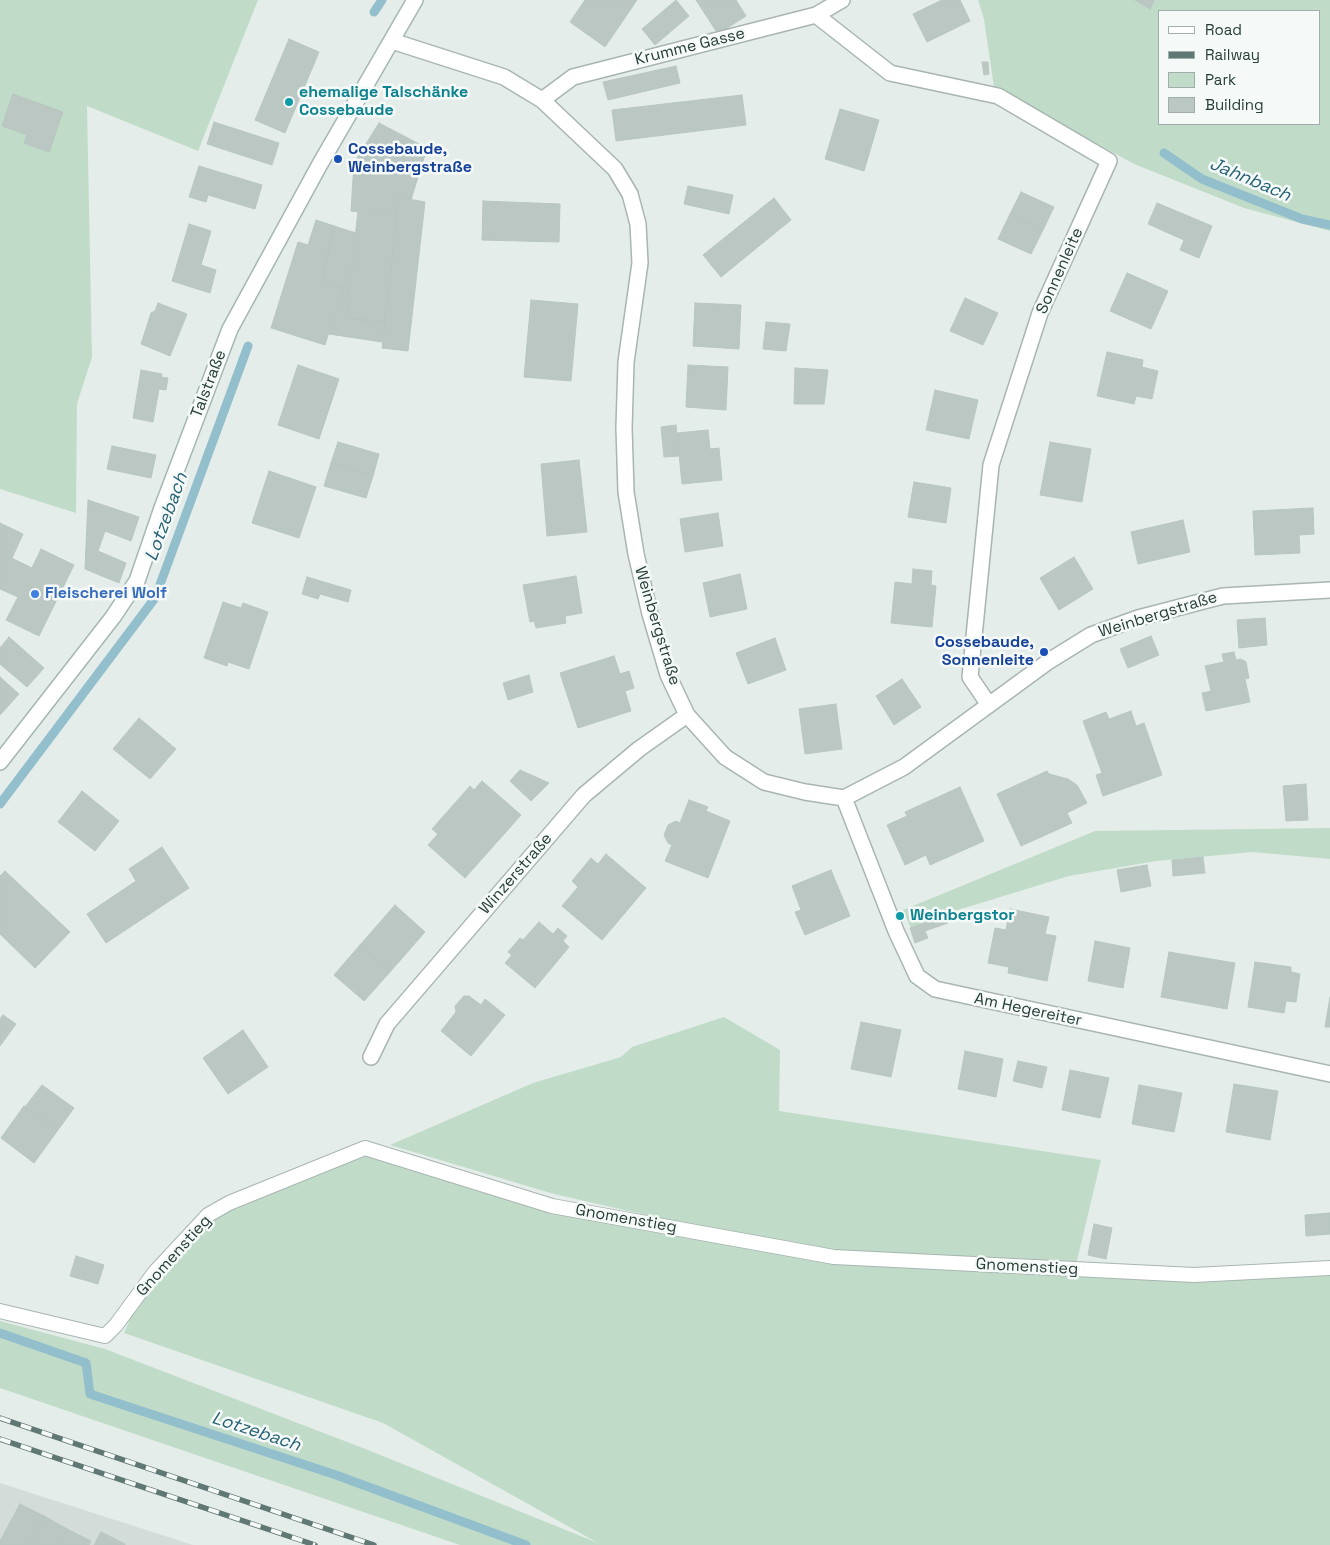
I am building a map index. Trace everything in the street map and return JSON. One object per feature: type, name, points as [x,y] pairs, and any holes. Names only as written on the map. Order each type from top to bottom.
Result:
[{"type":"street","name":"Talstraße","points":[[0,762],[113,618],[137,581],[162,508],[230,329],[320,164],[415,0]]},
{"type":"street","name":"Krumme Gasse","points":[[542,100],[573,76],[816,15],[842,0]]},
{"type":"street","name":"Sonnenleite","points":[[816,15],[890,73],[998,96],[1109,161],[1040,313],[991,465],[970,677],[989,705]]},
{"type":"street","name":"Weinbergstraße","points":[[392,41],[504,77],[542,100],[615,169],[630,194],[638,224],[640,263],[626,362],[624,428],[626,492],[636,554],[650,614],[668,675],[687,714],[724,757],[764,782],[805,792],[844,798],[904,767],[1049,661],[1092,636],[1138,618],[1223,596],[1330,590]]},
{"type":"street","name":"Winzerstraße","points":[[371,1057],[387,1024],[584,795],[638,749],[687,714]]},
{"type":"street","name":"Am Hegereiter","points":[[844,798],[896,931],[917,976],[935,989],[1330,1074]]},
{"type":"lane","name":"Gnomenstieg","points":[[0,1311],[105,1336],[155,1272],[208,1215],[229,1202],[365,1148],[552,1206],[834,1257],[1194,1275],[1330,1268]]},
{"type":"shaded area","points":[[0,1483],[193,1545],[0,1545]]},
{"type":"green space","points":[[0,0],[258,0],[198,151],[87,106],[92,357],[77,404],[76,513],[0,489]]},
{"type":"green space","points":[[978,0],[1330,0],[1330,231],[1244,208],[1134,164],[994,87],[984,19]]},
{"type":"green space","points":[[1330,828],[1330,859],[1252,852],[1156,861],[1069,876],[961,909],[911,928],[903,910],[1095,831]]},
{"type":"green space","points":[[724,1017],[780,1050],[779,1111],[1101,1160],[1075,1269],[1330,1268],[1330,1545],[460,1545],[0,1388],[0,1321],[105,1349],[368,1450],[598,1543],[383,1423],[124,1333],[152,1268],[215,1201],[229,1202],[365,1148],[552,1206],[699,1227],[554,1194],[390,1145],[533,1083],[621,1057],[632,1047]]},
{"type":"building","points":[[585,0],[637,0],[605,47],[570,22]]},
{"type":"building","points":[[676,0],[689,16],[655,45],[642,29]]},
{"type":"building","points":[[696,0],[736,0],[746,16],[718,34]]},
{"type":"building","points":[[942,0],[960,0],[970,21],[927,42],[913,14]]},
{"type":"building","points":[[1135,0],[1154,0],[1150,9]]},
{"type":"building","points":[[289,39],[319,52],[285,133],[255,120]]},
{"type":"building","points":[[982,62],[988,62],[989,74],[984,75]]},
{"type":"building","points":[[676,66],[680,83],[608,100],[603,82]]},
{"type":"building","points":[[13,94],[63,112],[49,152],[24,143],[27,135],[2,126]]},
{"type":"building","points":[[742,95],[746,125],[616,141],[612,110]]},
{"type":"building","points":[[840,109],[879,120],[864,171],[825,159]]},
{"type":"building","points":[[214,122],[279,143],[272,165],[207,144]]},
{"type":"building","points":[[379,123],[427,148],[411,200],[397,197],[395,216],[351,211],[354,163]]},
{"type":"building","points":[[199,166],[262,185],[255,209],[208,195],[206,202],[189,197]]},
{"type":"building","points":[[688,186],[733,195],[729,214],[684,204]]},
{"type":"building","points":[[1021,192],[1054,207],[1043,230],[1010,214]]},
{"type":"building","points":[[397,197],[425,202],[408,351],[382,348],[397,216],[395,216]]},
{"type":"building","points":[[774,198],[791,220],[721,277],[703,255]]},
{"type":"building","points":[[483,201],[560,204],[559,242],[482,240]]},
{"type":"building","points":[[1157,203],[1212,226],[1199,258],[1180,250],[1184,240],[1148,224]]},
{"type":"building","points":[[358,211],[397,216],[385,322],[346,318]]},
{"type":"building","points":[[1010,214],[1043,230],[1031,254],[998,239]]},
{"type":"building","points":[[316,220],[334,226],[322,281],[343,288],[325,345],[271,328],[298,242],[308,245]]},
{"type":"building","points":[[189,224],[211,231],[201,265],[216,270],[210,293],[172,281]]},
{"type":"building","points":[[334,226],[356,233],[346,318],[385,322],[382,342],[329,334],[343,288],[322,281]]},
{"type":"building","points":[[1127,273],[1168,291],[1151,329],[1110,311]]},
{"type":"building","points":[[965,298],[998,313],[983,345],[950,331]]},
{"type":"building","points":[[531,300],[578,304],[571,381],[524,377]]},
{"type":"building","points":[[158,303],[187,314],[170,356],[141,344],[151,313],[155,311]]},
{"type":"building","points":[[695,303],[741,305],[739,349],[693,346]]},
{"type":"building","points":[[766,322],[790,324],[786,351],[763,349]]},
{"type":"building","points":[[1107,352],[1143,360],[1142,367],[1158,371],[1152,399],[1136,396],[1134,404],[1097,396]]},
{"type":"building","points":[[298,365],[339,379],[319,439],[278,425]]},
{"type":"building","points":[[688,365],[728,367],[726,410],[686,407]]},
{"type":"building","points":[[795,368],[828,370],[824,404],[794,404]]},
{"type":"building","points":[[141,370],[162,374],[161,377],[168,378],[166,390],[159,389],[153,422],[133,418]]},
{"type":"building","points":[[935,390],[978,400],[969,439],[926,430]]},
{"type":"building","points":[[676,425],[679,456],[664,457],[661,427]]},
{"type":"building","points":[[708,430],[710,449],[719,448],[722,480],[682,484],[677,433]]},
{"type":"building","points":[[338,442],[379,454],[373,476],[331,463]]},
{"type":"building","points":[[1050,442],[1091,449],[1082,502],[1040,495]]},
{"type":"building","points":[[112,446],[156,455],[151,478],[107,469]]},
{"type":"building","points":[[579,460],[587,532],[547,536],[541,464]]},
{"type":"building","points":[[331,463],[373,476],[366,498],[324,486]]},
{"type":"building","points":[[269,471],[316,487],[299,538],[252,523]]},
{"type":"building","points":[[914,482],[951,488],[946,523],[908,517]]},
{"type":"building","points":[[88,500],[139,517],[131,541],[105,531],[98,551],[126,563],[119,583],[85,569]]},
{"type":"building","points":[[1313,508],[1314,534],[1299,535],[1300,553],[1255,555],[1253,511]]},
{"type":"building","points":[[718,513],[723,546],[685,552],[680,519]]},
{"type":"building","points":[[1183,520],[1190,552],[1138,564],[1131,532]]},
{"type":"building","points":[[0,523],[23,534],[12,558],[5,555],[0,564]]},
{"type":"building","name":"Fleischerei Wolf","points":[[41,549],[74,565],[39,636],[6,620],[18,597],[0,589],[0,564],[5,555],[32,568]]},
{"type":"building","points":[[1074,557],[1093,589],[1059,610],[1040,578]]},
{"type":"building","points":[[913,569],[932,571],[931,585],[936,586],[932,627],[891,623],[895,582],[912,584]]},
{"type":"building","points":[[740,574],[747,609],[710,617],[703,583]]},
{"type":"building","points":[[576,576],[582,613],[565,616],[566,623],[536,628],[534,621],[530,622],[523,585]]},
{"type":"building","points":[[307,577],[351,590],[348,602],[320,594],[318,599],[302,594]]},
{"type":"building","points":[[223,602],[241,608],[243,603],[268,612],[249,669],[228,662],[227,666],[204,658]]},
{"type":"building","points":[[1265,618],[1267,645],[1239,648],[1237,620]]},
{"type":"building","points":[[1151,636],[1159,655],[1128,668],[1120,649]]},
{"type":"building","points":[[9,637],[44,668],[27,687],[0,664],[0,648]]},
{"type":"building","points":[[775,638],[786,670],[748,684],[736,653]]},
{"type":"building","points":[[1234,652],[1236,660],[1241,659],[1246,662],[1249,678],[1245,679],[1250,702],[1206,711],[1202,693],[1211,691],[1205,666],[1224,662],[1222,654]]},
{"type":"building","points":[[614,656],[620,674],[629,671],[634,688],[625,691],[631,711],[578,728],[560,673]]},
{"type":"building","points":[[529,675],[533,692],[508,700],[503,683]]},
{"type":"building","points":[[0,677],[19,694],[0,715]]},
{"type":"building","points":[[902,679],[921,707],[894,725],[876,696]]},
{"type":"building","points":[[836,704],[842,749],[805,754],[799,709]]},
{"type":"building","points":[[1131,711],[1136,726],[1144,723],[1162,775],[1103,796],[1096,775],[1102,773],[1083,721],[1106,712],[1109,719]]},
{"type":"building","points":[[139,718],[176,749],[150,779],[113,749]]},
{"type":"building","points":[[520,770],[549,783],[531,801],[510,781]]},
{"type":"building","points":[[1047,771],[1049,774],[1068,779],[1077,785],[1087,803],[1067,813],[1072,823],[1021,846],[997,794]]},
{"type":"building","points":[[482,781],[521,815],[465,878],[428,845],[438,834],[432,829],[470,786],[474,790]]},
{"type":"building","points":[[1306,784],[1308,820],[1286,821],[1283,786]]},
{"type":"building","points":[[960,787],[984,841],[930,865],[926,855],[905,865],[887,825],[907,816],[905,812]]},
{"type":"building","points":[[82,791],[119,821],[95,851],[58,822]]},
{"type":"building","points":[[689,800],[708,807],[706,811],[730,821],[708,878],[665,861],[672,845],[668,843],[664,835],[668,825],[676,821],[680,823]]},
{"type":"building","points":[[162,847],[189,888],[106,943],[87,914],[136,881],[129,869]]},
{"type":"building","points":[[606,854],[646,888],[602,940],[562,906],[578,887],[572,881],[591,858],[598,864]]},
{"type":"building","points":[[1203,857],[1205,873],[1173,876],[1172,860]]},
{"type":"building","points":[[1147,865],[1151,886],[1121,892],[1117,870]]},
{"type":"building","points":[[831,870],[850,916],[805,935],[795,912],[801,910],[792,886]]},
{"type":"building","points":[[5,871],[70,932],[35,968],[0,934],[0,876]]},
{"type":"building","points":[[395,905],[425,932],[390,972],[360,945]]},
{"type":"building","points":[[1010,909],[1049,917],[1045,934],[1056,936],[1047,981],[1008,973],[1009,967],[988,963],[995,928],[1006,930]]},
{"type":"building","points":[[945,916],[948,923],[925,931],[928,938],[915,943],[910,928]]},
{"type":"building","points":[[539,922],[553,934],[558,928],[567,936],[563,941],[569,947],[535,988],[505,963],[512,955],[508,952],[520,938],[523,940]]},
{"type":"building","points":[[1095,941],[1130,948],[1123,988],[1088,981]]},
{"type":"building","points":[[360,945],[390,972],[364,1001],[334,975]]},
{"type":"building","points":[[1169,952],[1235,963],[1227,1009],[1161,997]]},
{"type":"building","points":[[1255,962],[1291,967],[1291,972],[1300,974],[1296,1002],[1286,1001],[1284,1013],[1248,1007]]},
{"type":"building","points":[[464,996],[469,996],[481,1005],[485,999],[505,1015],[471,1056],[441,1031],[456,1012],[455,1006]]},
{"type":"building","points":[[1330,997],[1330,1027],[1325,1027]]},
{"type":"building","points":[[3,1015],[16,1024],[0,1046],[0,1019]]},
{"type":"building","points":[[861,1022],[901,1030],[891,1077],[851,1069]]},
{"type":"building","points":[[243,1030],[268,1067],[228,1094],[203,1058]]},
{"type":"building","points":[[965,1051],[1003,1059],[996,1097],[958,1089]]},
{"type":"building","points":[[1018,1061],[1047,1067],[1042,1088],[1013,1081]]},
{"type":"building","points":[[1070,1070],[1109,1078],[1100,1118],[1062,1110]]},
{"type":"building","points":[[1234,1084],[1278,1091],[1270,1140],[1226,1132]]},
{"type":"building","points":[[42,1085],[74,1108],[58,1130],[25,1107]]},
{"type":"building","points":[[1139,1085],[1182,1093],[1174,1132],[1132,1124]]},
{"type":"building","points":[[24,1106],[58,1130],[34,1163],[1,1138]]},
{"type":"building","points":[[1330,1213],[1330,1234],[1306,1236],[1305,1215]]},
{"type":"building","points":[[1094,1224],[1112,1228],[1106,1259],[1088,1255]]},
{"type":"building","points":[[76,1256],[104,1265],[98,1284],[70,1276]]},
{"type":"building","points":[[20,1504],[44,1516],[29,1545],[0,1545],[0,1541]]},
{"type":"building","points":[[44,1516],[67,1529],[58,1545],[29,1545]]},
{"type":"building","points":[[67,1529],[91,1541],[89,1545],[58,1545]]},
{"type":"building","points":[[101,1532],[125,1544],[125,1545],[94,1545]]},
{"type":"waterway","name":"Lotzebach","points":[[374,12],[382,0]]},
{"type":"waterway","name":"Jahnbach","points":[[1164,153],[1202,179],[1302,219],[1330,225]]},
{"type":"waterway","name":"Lotzebach","points":[[0,804],[155,598],[248,346]]},
{"type":"waterway","name":"Lotzebach","points":[[0,1333],[86,1363],[90,1394],[336,1475],[526,1545]]},
{"type":"railway","points":[[0,1418],[374,1545]]},
{"type":"railway","points":[[0,1439],[315,1545]]},
{"type":"place","name":"ehemalige Talschänke Cossebaude","points":[[289,102]]},
{"type":"place","name":"Cossebaude, Weinbergstraße","points":[[338,159]]},
{"type":"place","name":"Fleischerei Wolf","points":[[35,594]]},
{"type":"place","name":"Cossebaude, Sonnenleite","points":[[1044,652]]},
{"type":"place","name":"Weinbergstor","points":[[900,916]]}]
